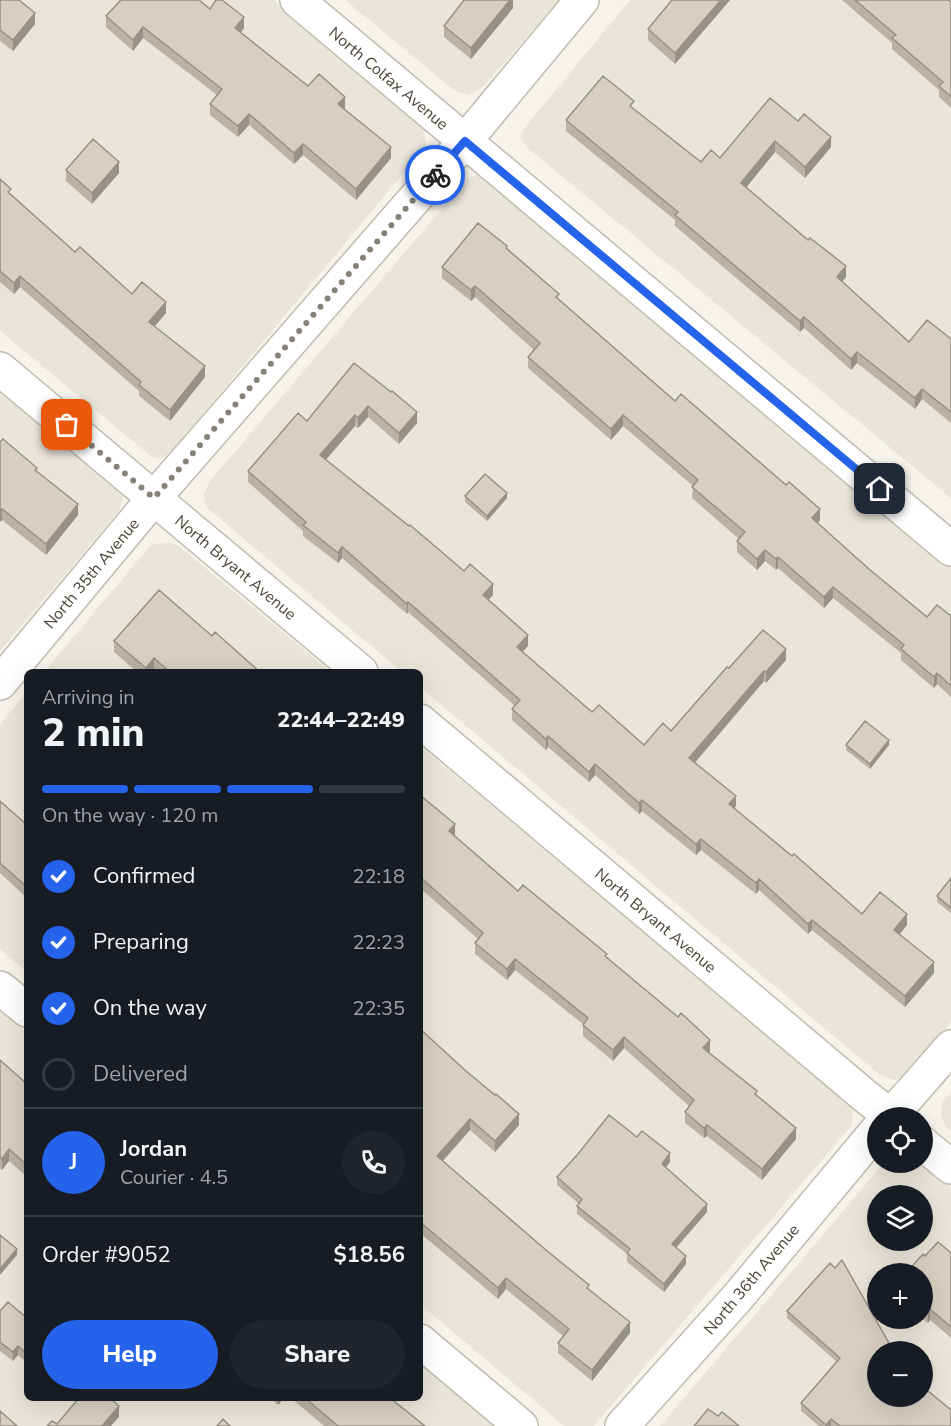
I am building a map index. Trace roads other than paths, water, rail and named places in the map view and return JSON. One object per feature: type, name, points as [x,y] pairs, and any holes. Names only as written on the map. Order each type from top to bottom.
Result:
[{"type":"street","name":"North Colfax Avenue","points":[[297,0],[951,549]]},
{"type":"street","name":"North 35th Avenue","points":[[0,682],[154,498],[465,141],[582,0]]},
{"type":"street","name":"North Bryant Avenue","points":[[0,369],[357,669]]},
{"type":"street","name":"North Bryant Avenue","points":[[423,725],[865,1096],[875,1107]]},
{"type":"street","points":[[0,988],[24,1008]]},
{"type":"street","name":"North 36th Avenue","points":[[898,1107],[951,1047]]},
{"type":"street","name":"North 36th Avenue","points":[[622,1426],[737,1298],[867,1144]]},
{"type":"street","points":[[933,1152],[951,1167]]},
{"type":"street","points":[[423,1344],[522,1426]]}]
